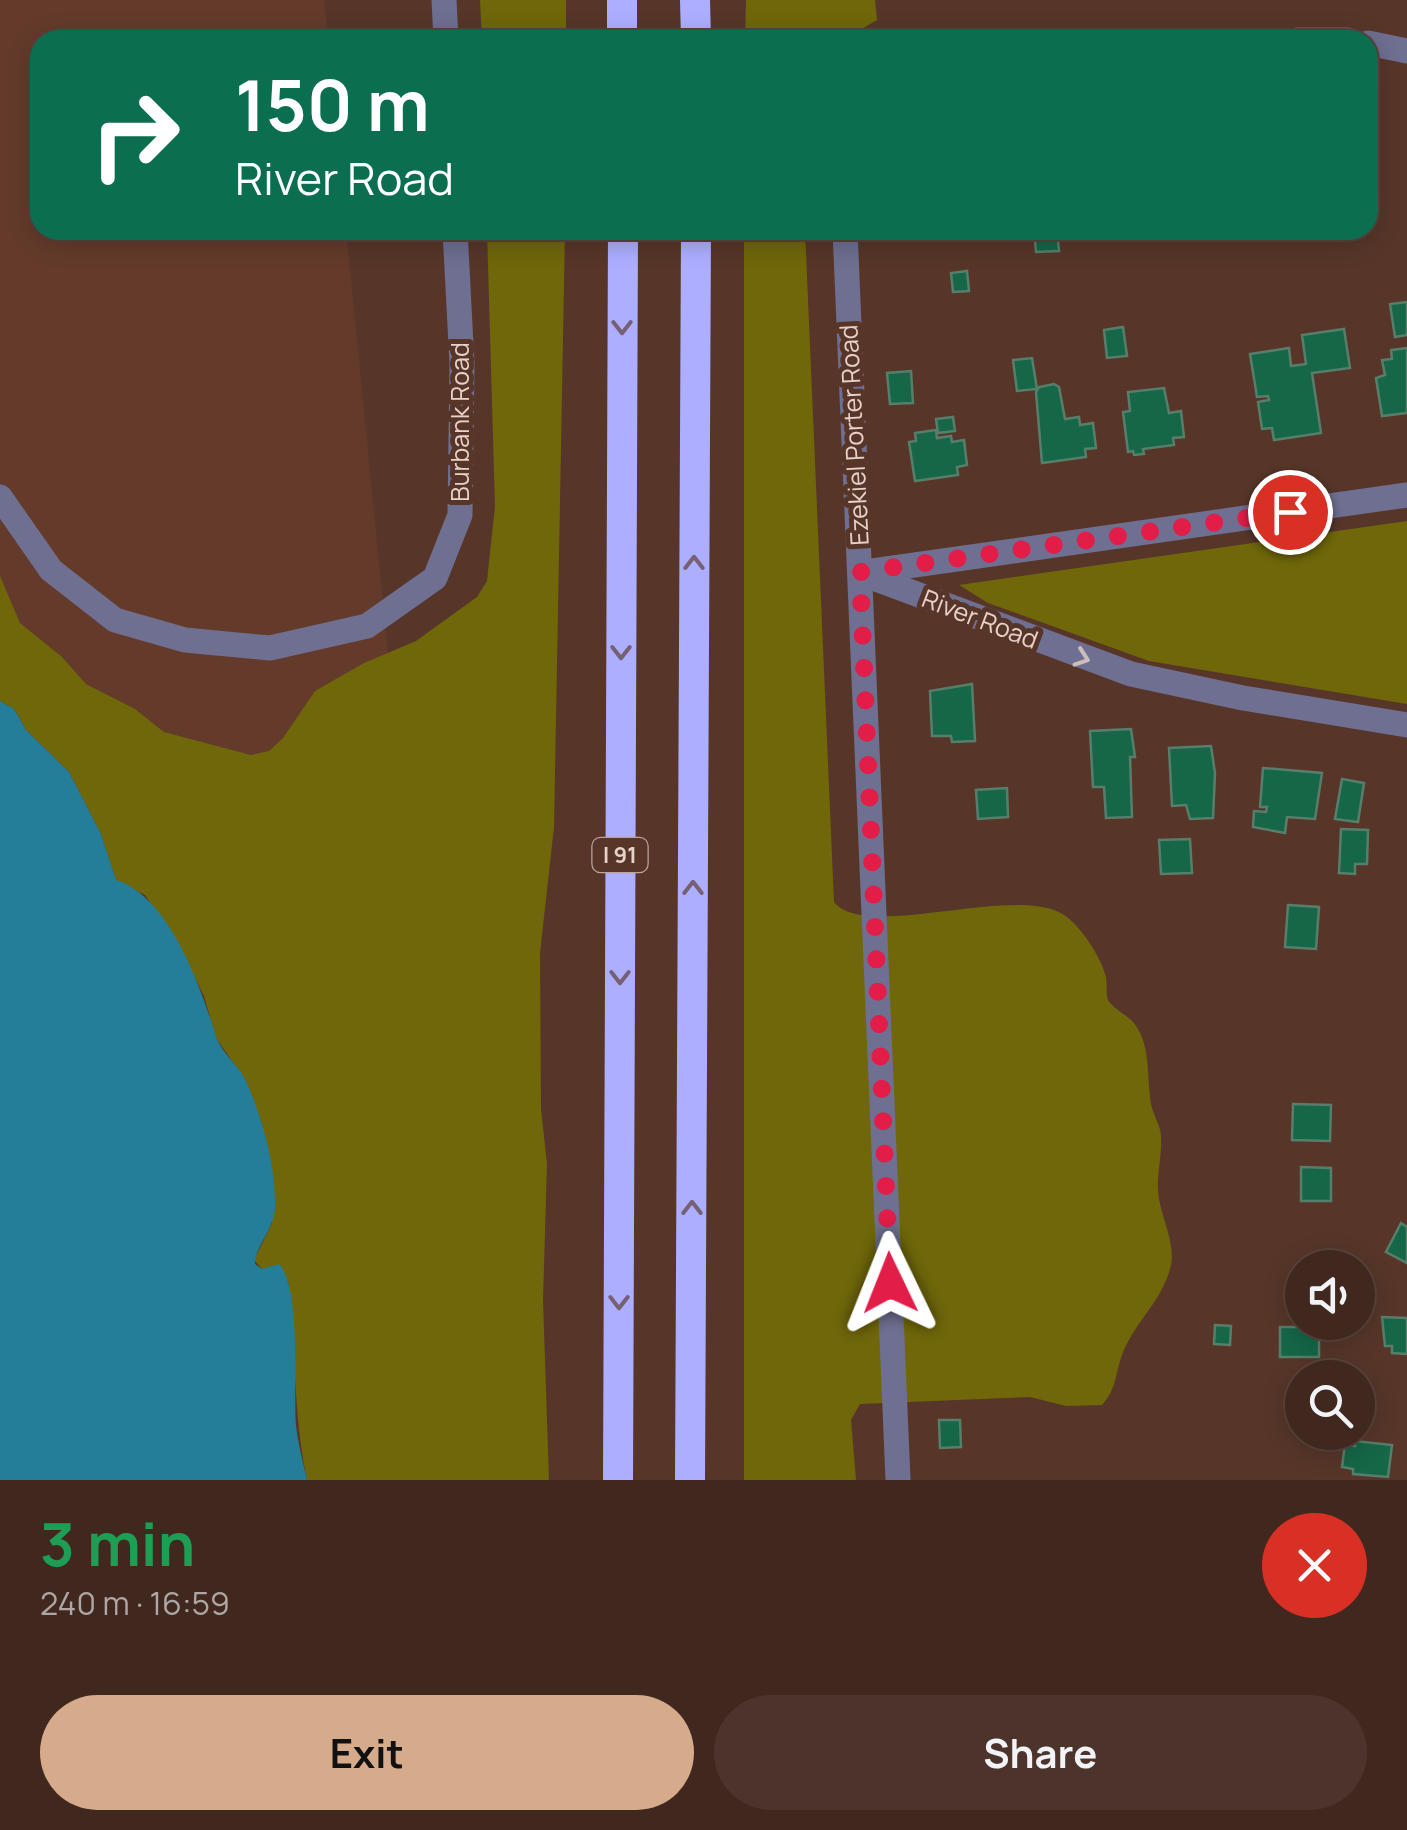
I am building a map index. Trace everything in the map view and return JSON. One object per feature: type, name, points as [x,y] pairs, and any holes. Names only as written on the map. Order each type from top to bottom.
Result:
[{"type":"highway","points":[[622,0],[622,30]]},
{"type":"highway","points":[[696,0],[696,30]]},
{"type":"highway","name":"I 91","points":[[618,1480],[623,240]]},
{"type":"highway","points":[[690,1480],[696,240]]},
{"type":"street","points":[[444,0],[446,30]]},
{"type":"street","points":[[1378,44],[1407,51]]},
{"type":"street","name":"Burbank Road","points":[[0,497],[51,570],[115,620],[185,640],[270,648],[367,626],[435,578],[460,515],[462,364],[456,240]]},
{"type":"street","name":"Ezekiel Porter Road","points":[[845,240],[898,1480]]},
{"type":"street","name":"River Road","points":[[860,572],[1407,496]]},
{"type":"street","name":"River Road","points":[[860,572],[1131,674],[1243,698],[1407,725]]},
{"type":"shaded area","points":[[0,0],[324,0],[327,30],[30,30],[30,240],[347,240],[388,653],[315,691],[283,738],[269,751],[251,755],[164,732],[135,709],[86,684],[62,657],[20,623],[0,576]]},
{"type":"shaded area","points":[[480,0],[566,0],[566,30],[482,30]]},
{"type":"shaded area","points":[[746,0],[875,0],[877,20],[860,30],[745,30]]},
{"type":"shaded area","points":[[487,240],[565,240],[554,827],[540,953],[541,1109],[547,1164],[543,1300],[549,1480],[307,1480],[299,1430],[288,1281],[262,1269],[254,1260],[272,1223],[262,1124],[246,1081],[216,1038],[204,996],[180,947],[145,895],[116,881],[101,834],[69,772],[26,730],[14,709],[0,701],[0,576],[20,623],[62,657],[86,684],[135,709],[164,732],[251,755],[269,751],[283,738],[315,691],[364,663],[416,641],[477,597],[487,581],[495,506]]},
{"type":"shaded area","points":[[744,240],[805,240],[834,902],[851,913],[877,916],[1012,905],[1042,907],[1064,915],[1077,927],[1103,969],[1108,1000],[1133,1022],[1147,1055],[1152,1108],[1161,1133],[1159,1199],[1172,1256],[1167,1277],[1130,1339],[1111,1392],[1102,1405],[1066,1406],[1030,1397],[860,1404],[851,1420],[856,1480],[744,1480]]},
{"type":"shaded area","points":[[1407,521],[1407,704],[1149,661],[988,603],[959,585]]},
{"type":"water","points":[[0,701],[14,709],[26,730],[69,772],[101,834],[116,880],[135,889],[167,923],[192,969],[218,1042],[243,1075],[252,1095],[275,1191],[272,1222],[255,1264],[262,1269],[279,1264],[291,1295],[296,1426],[307,1480],[0,1480]]},
{"type":"building","points":[[1035,240],[1058,240],[1059,251],[1036,252]]},
{"type":"building","points":[[967,271],[969,291],[953,292],[951,273]]},
{"type":"building","points":[[1407,302],[1407,335],[1395,337],[1390,304]]},
{"type":"building","points":[[1123,327],[1127,356],[1107,358],[1104,330]]},
{"type":"building","points":[[1344,329],[1350,368],[1312,373],[1321,433],[1274,440],[1272,428],[1262,429],[1258,402],[1269,400],[1268,396],[1257,397],[1250,354],[1289,348],[1291,366],[1306,364],[1302,335]]},
{"type":"building","points":[[1407,348],[1407,413],[1382,416],[1376,378],[1385,375],[1382,360],[1392,359],[1391,350]]},
{"type":"building","points":[[1032,358],[1037,389],[1017,391],[1013,360]]},
{"type":"building","points":[[911,371],[913,403],[890,404],[887,373]]},
{"type":"building","points":[[1039,387],[1059,387],[1065,419],[1079,417],[1080,425],[1093,423],[1096,448],[1085,449],[1086,457],[1042,463],[1036,392]]},
{"type":"building","points":[[1164,388],[1169,413],[1181,411],[1184,437],[1173,438],[1174,445],[1143,449],[1144,454],[1128,452],[1123,412],[1130,411],[1128,392]]},
{"type":"building","points":[[953,417],[955,431],[938,433],[936,419]]},
{"type":"building","points":[[936,430],[937,438],[951,436],[952,442],[964,440],[967,465],[957,467],[958,475],[915,481],[909,442],[916,441],[915,433]]},
{"type":"building","points":[[972,684],[975,741],[952,742],[951,736],[932,736],[930,691]]},
{"type":"building","points":[[1131,729],[1135,757],[1130,757],[1132,817],[1106,818],[1104,787],[1093,787],[1090,731]]},
{"type":"building","points":[[1211,746],[1215,773],[1213,818],[1190,819],[1186,805],[1172,806],[1169,748]]},
{"type":"building","points":[[1263,768],[1322,773],[1315,819],[1287,817],[1285,833],[1253,827],[1254,811],[1266,812],[1267,807],[1260,807]]},
{"type":"building","points":[[1342,779],[1364,783],[1358,822],[1335,819]]},
{"type":"building","points":[[1007,788],[1008,817],[978,819],[976,790]]},
{"type":"building","points":[[1341,829],[1368,830],[1367,864],[1355,864],[1355,874],[1339,873]]},
{"type":"building","points":[[1190,839],[1192,873],[1161,874],[1159,840]]},
{"type":"building","points":[[1288,905],[1319,907],[1316,949],[1285,947]]},
{"type":"building","points":[[1293,1104],[1331,1105],[1330,1141],[1292,1140]]},
{"type":"building","points":[[1301,1167],[1331,1168],[1331,1201],[1301,1201]]},
{"type":"building","points":[[1401,1223],[1407,1227],[1407,1263],[1386,1252]]},
{"type":"building","points":[[1382,1317],[1407,1318],[1407,1354],[1392,1353],[1392,1346],[1385,1346]]},
{"type":"building","points":[[1215,1325],[1231,1326],[1230,1345],[1214,1344]]},
{"type":"building","points":[[1280,1327],[1285,1327],[1285,1340],[1319,1340],[1319,1357],[1280,1357]]},
{"type":"building","points":[[939,1420],[960,1420],[961,1447],[940,1448]]},
{"type":"building","points":[[1375,1443],[1392,1445],[1388,1477],[1353,1474],[1353,1469],[1342,1467],[1344,1450],[1375,1450]]},
{"type":"route","points":[[890,1283],[860,572],[1290,512]]}]
